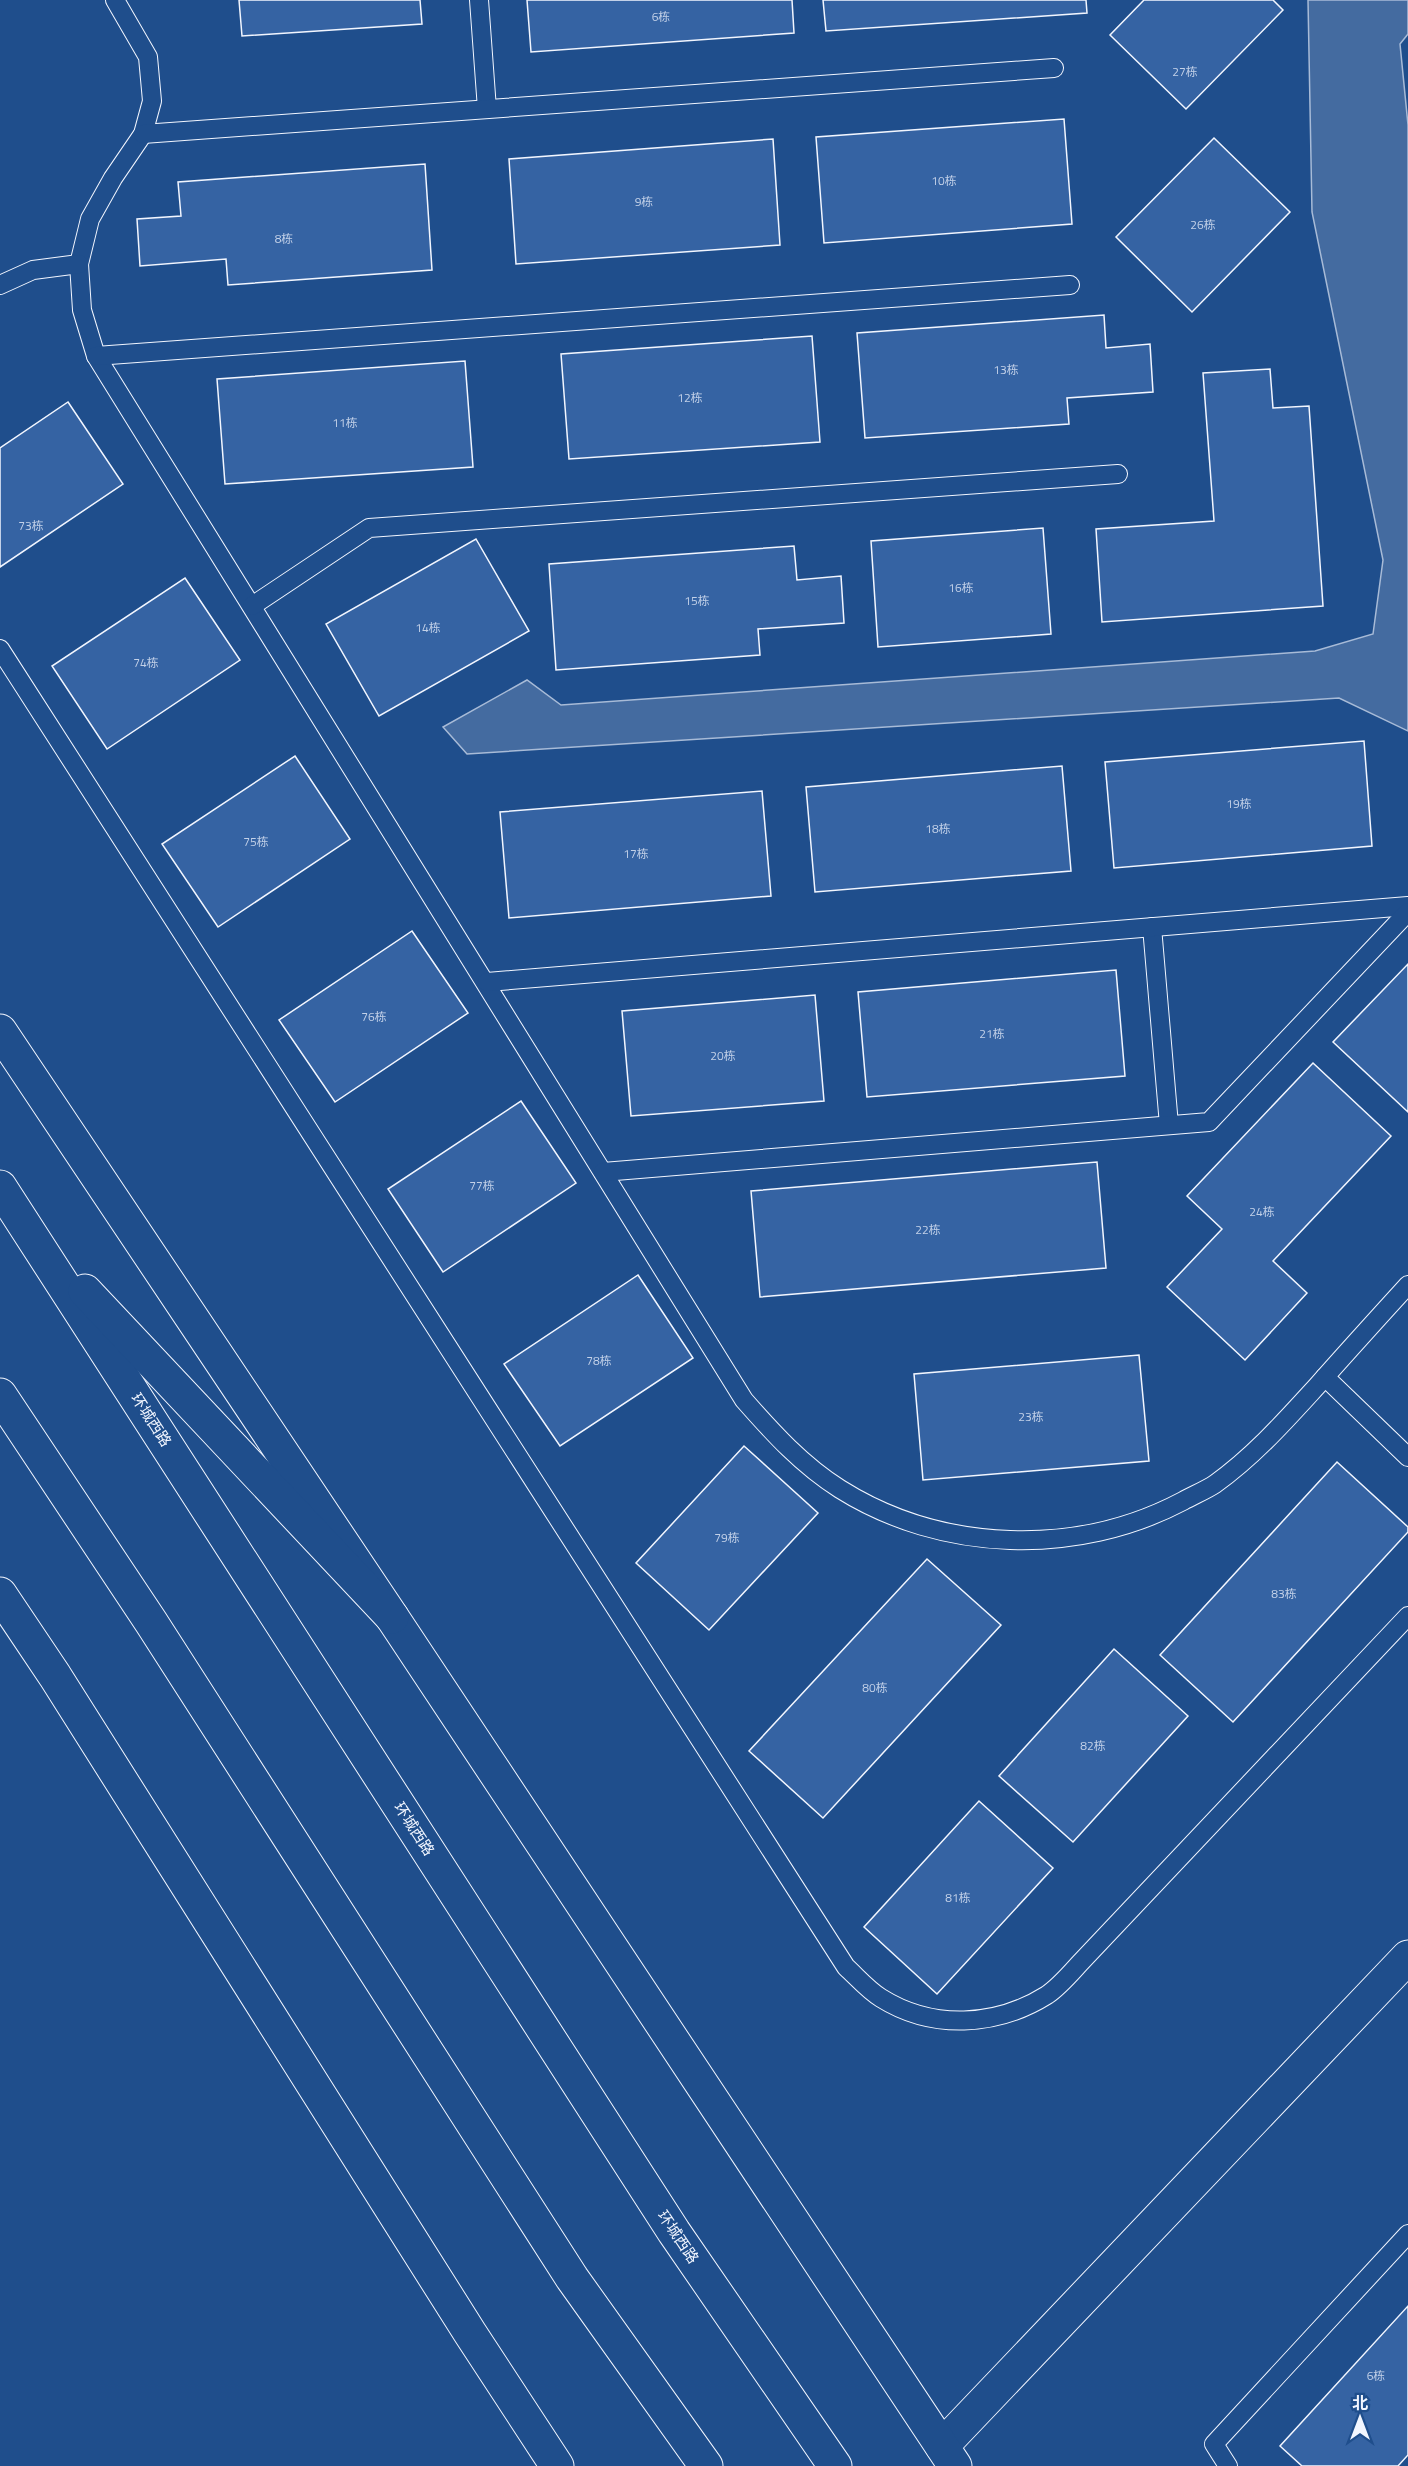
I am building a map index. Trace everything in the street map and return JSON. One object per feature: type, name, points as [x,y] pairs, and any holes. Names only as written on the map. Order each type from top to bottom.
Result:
[{"type":"main road","points":[[0,1031],[948,2456],[1408,1957]]},
{"type":"main road","name":"环城西路","points":[[0,1187],[674,2232],[835,2466]]},
{"type":"main road","points":[[30,1232],[392,1617]]},
{"type":"main road","points":[[0,1395],[151,1622],[572,2278],[706,2466]]},
{"type":"main road","points":[[0,1594],[55,1676],[470,2333],[557,2466]]},
{"type":"lane","points":[[115,0],[148,57],[152,101],[143,134],[112,178],[90,219],[79,264],[81,310],[96,356],[487,982],[744,1400],[788,1449],[840,1489],[898,1519],[962,1536],[1028,1542],[1093,1534],[1156,1515],[1214,1484],[1265,1443],[1408,1285]]},
{"type":"lane","points":[[479,0],[487,109]]},
{"type":"lane","points":[[143,134],[1054,68]]},
{"type":"lane","points":[[0,285],[33,270],[79,264]]},
{"type":"lane","points":[[96,356],[1070,285]]},
{"type":"lane","points":[[252,606],[369,528],[1118,474]]},
{"type":"lane","points":[[0,649],[846,1967],[880,1998],[920,2017],[964,2022],[1009,2015],[1048,1994],[1408,1616]]},
{"type":"lane","points":[[487,982],[1408,906]]},
{"type":"lane","points":[[603,1172],[1209,1122],[1408,912]]},
{"type":"lane","points":[[1152,927],[1169,1125]]},
{"type":"lane","points":[[1325,1377],[1408,1457]]},
{"type":"lane","points":[[1228,2466],[1214,2444],[1408,2234]]},
{"type":"water","points":[[1308,0],[1408,0],[1408,34],[1400,44],[1408,125],[1408,731],[1339,698],[467,754],[443,727],[527,680],[561,705],[1315,651],[1373,634],[1383,560],[1312,212]]},
{"type":"building","points":[[239,0],[420,0],[422,24],[242,36]]},
{"type":"building","points":[[527,0],[792,0],[794,33],[531,52]]},
{"type":"building","points":[[823,0],[1086,0],[1087,13],[826,31]]},
{"type":"building","points":[[1144,0],[1273,0],[1283,10],[1186,109],[1110,35]]},
{"type":"building","points":[[1064,119],[1072,224],[824,243],[816,137]]},
{"type":"building","points":[[1214,138],[1290,212],[1192,312],[1116,237]]},
{"type":"building","points":[[773,139],[780,245],[516,264],[509,159]]},
{"type":"building","points":[[425,164],[432,270],[228,285],[226,259],[140,266],[137,219],[181,216],[178,182]]},
{"type":"building","points":[[1104,315],[1106,348],[1150,344],[1153,392],[1067,398],[1069,424],[865,438],[857,333]]},
{"type":"building","points":[[812,336],[820,442],[569,459],[561,354]]},
{"type":"building","points":[[465,361],[473,467],[225,484],[217,379]]},
{"type":"building","points":[[1270,369],[1273,408],[1309,406],[1323,606],[1102,622],[1096,529],[1214,521],[1203,373]]},
{"type":"building","points":[[68,402],[123,484],[0,567],[0,448]]},
{"type":"building","points":[[1043,528],[1051,634],[878,647],[871,541]]},
{"type":"building","points":[[476,539],[529,631],[379,716],[326,624]]},
{"type":"building","points":[[794,546],[797,580],[841,576],[844,623],[758,629],[760,655],[556,670],[549,564]]},
{"type":"building","points":[[185,578],[240,660],[107,749],[52,666]]},
{"type":"building","points":[[1364,741],[1372,846],[1114,868],[1105,762]]},
{"type":"building","points":[[295,756],[350,839],[218,927],[162,844]]},
{"type":"building","points":[[1062,766],[1071,871],[815,892],[806,787]]},
{"type":"building","points":[[762,791],[771,896],[509,918],[500,812]]},
{"type":"building","points":[[412,931],[468,1013],[335,1102],[279,1020]]},
{"type":"building","points":[[1408,964],[1408,1112],[1333,1042]]},
{"type":"building","points":[[1116,970],[1125,1076],[867,1097],[858,992]]},
{"type":"building","points":[[815,995],[824,1101],[631,1116],[622,1011]]},
{"type":"building","points":[[1313,1063],[1391,1136],[1273,1261],[1307,1293],[1245,1360],[1167,1287],[1222,1229],[1187,1196]]},
{"type":"building","points":[[521,1101],[576,1183],[443,1272],[388,1189]]},
{"type":"building","points":[[1097,1162],[1106,1268],[760,1297],[751,1191]]},
{"type":"building","points":[[638,1275],[693,1358],[560,1446],[504,1364]]},
{"type":"building","points":[[1139,1355],[1149,1461],[923,1480],[914,1374]]},
{"type":"building","points":[[744,1446],[818,1513],[709,1630],[636,1563]]},
{"type":"building","points":[[1337,1462],[1408,1527],[1408,1532],[1233,1722],[1160,1655]]},
{"type":"building","points":[[927,1559],[1001,1625],[823,1818],[749,1751]]},
{"type":"building","points":[[1114,1649],[1188,1716],[1073,1842],[999,1776]]},
{"type":"building","points":[[979,1801],[1053,1868],[937,1994],[864,1927]]},
{"type":"building","points":[[1408,2306],[1408,2455],[1398,2466],[1302,2466],[1280,2446]]}]
